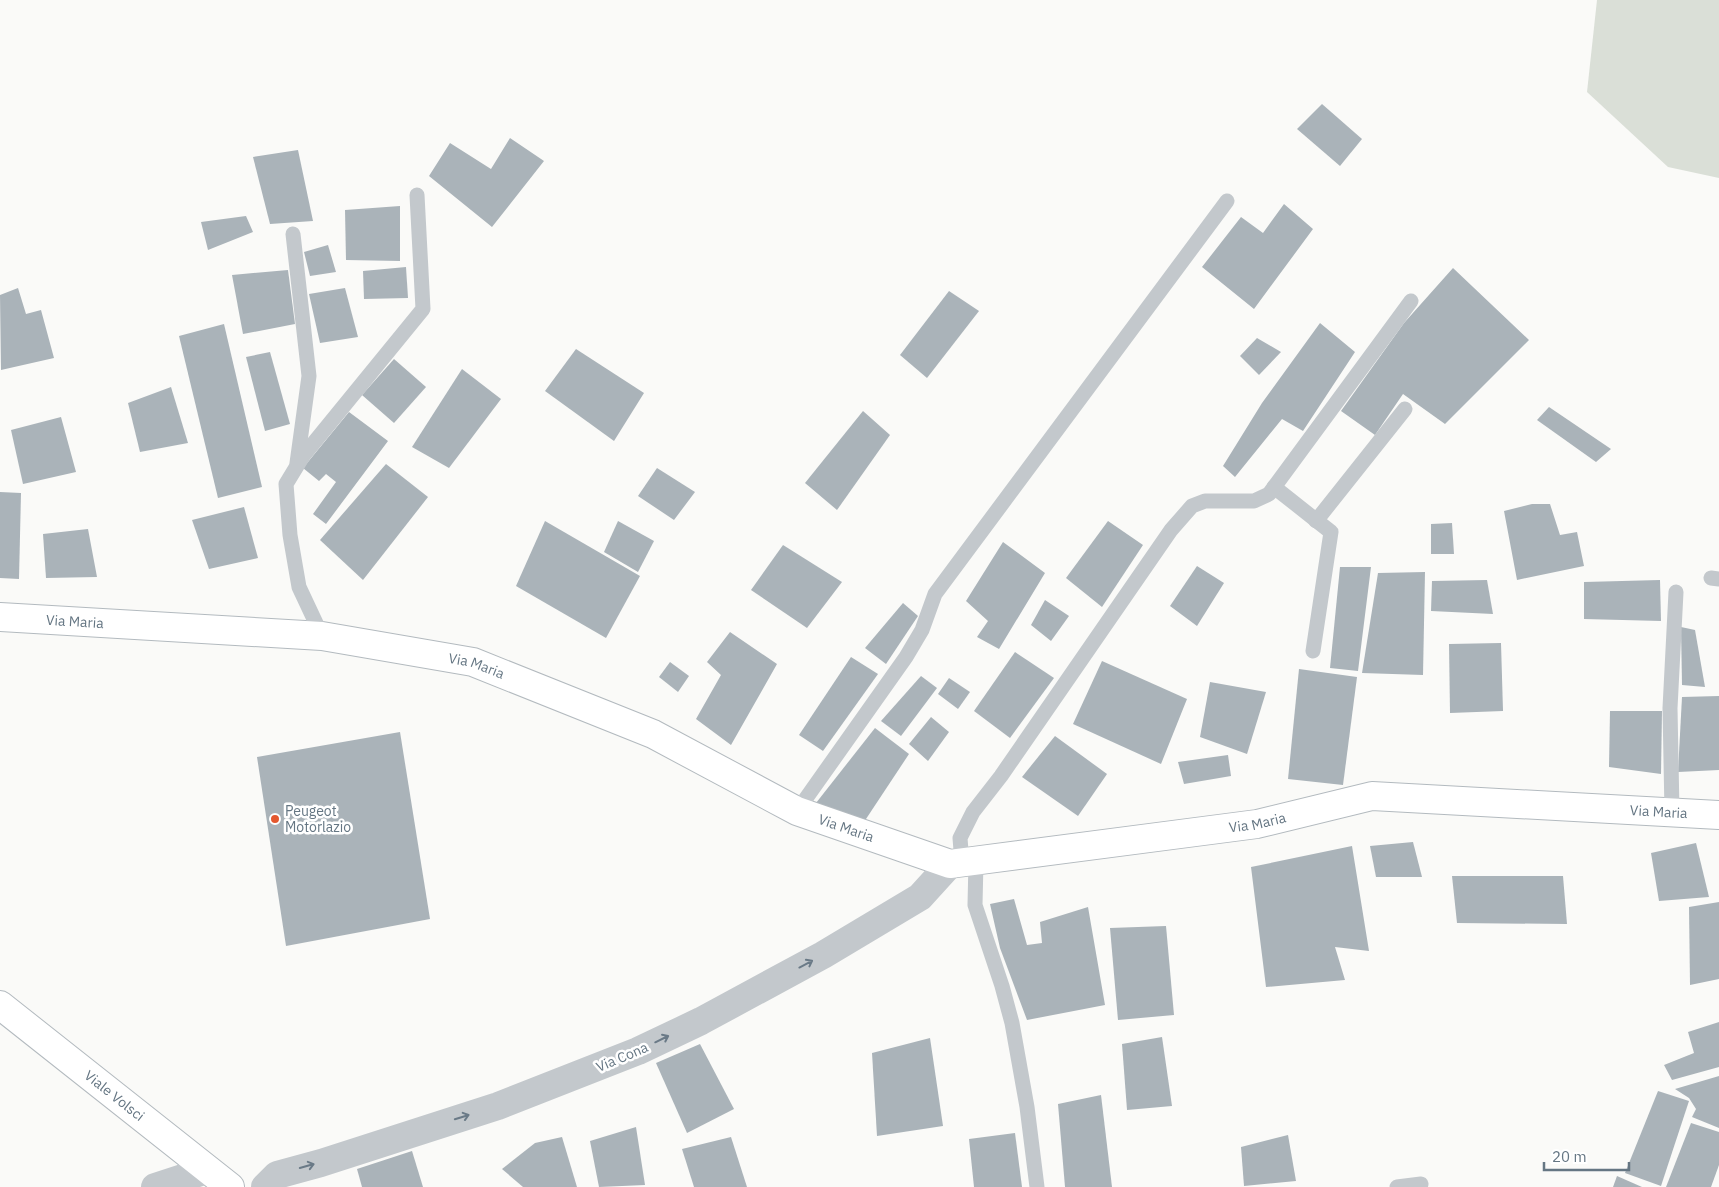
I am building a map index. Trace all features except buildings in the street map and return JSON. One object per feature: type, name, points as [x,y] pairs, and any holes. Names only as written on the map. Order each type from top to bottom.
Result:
[{"type":"street","name":"Via Maria","points":[[0,617],[322,636],[473,662],[653,734],[797,811],[962,862],[1257,824],[1372,796],[1719,815]]},
{"type":"street","name":"Via Cona","points":[[265,1187],[277,1175],[498,1106],[638,1051],[700,1021],[831,950],[920,896],[962,862]]},
{"type":"street","name":"Viale Volsci","points":[[0,1005],[206,1170],[230,1187]]},
{"type":"street","points":[[155,1187],[206,1170]]},
{"type":"lane","points":[[322,636],[299,587],[290,535],[286,484],[303,456],[386,357],[423,309],[417,195]]},
{"type":"lane","points":[[797,811],[906,657],[922,630],[935,594],[1227,201]]},
{"type":"lane","points":[[293,234],[309,376],[296,467]]},
{"type":"lane","points":[[1036,1187],[1027,1107],[1012,1023],[962,862],[960,838],[973,812],[1001,776],[1171,530],[1192,506],[1205,501],[1254,501],[1269,494],[1411,300]]},
{"type":"lane","points":[[1316,521],[1405,409]]},
{"type":"lane","points":[[1274,486],[1331,532],[1313,651]]},
{"type":"lane","points":[[1672,812],[1670,708],[1676,592]]},
{"type":"lane","points":[[1397,1187],[1421,1184]]},
{"type":"shaded area","points":[[1597,0],[1719,0],[1719,178],[1668,167],[1587,92]]},
{"type":"place","name":"Peugeot Motorlazio","points":[[275,819]]}]
